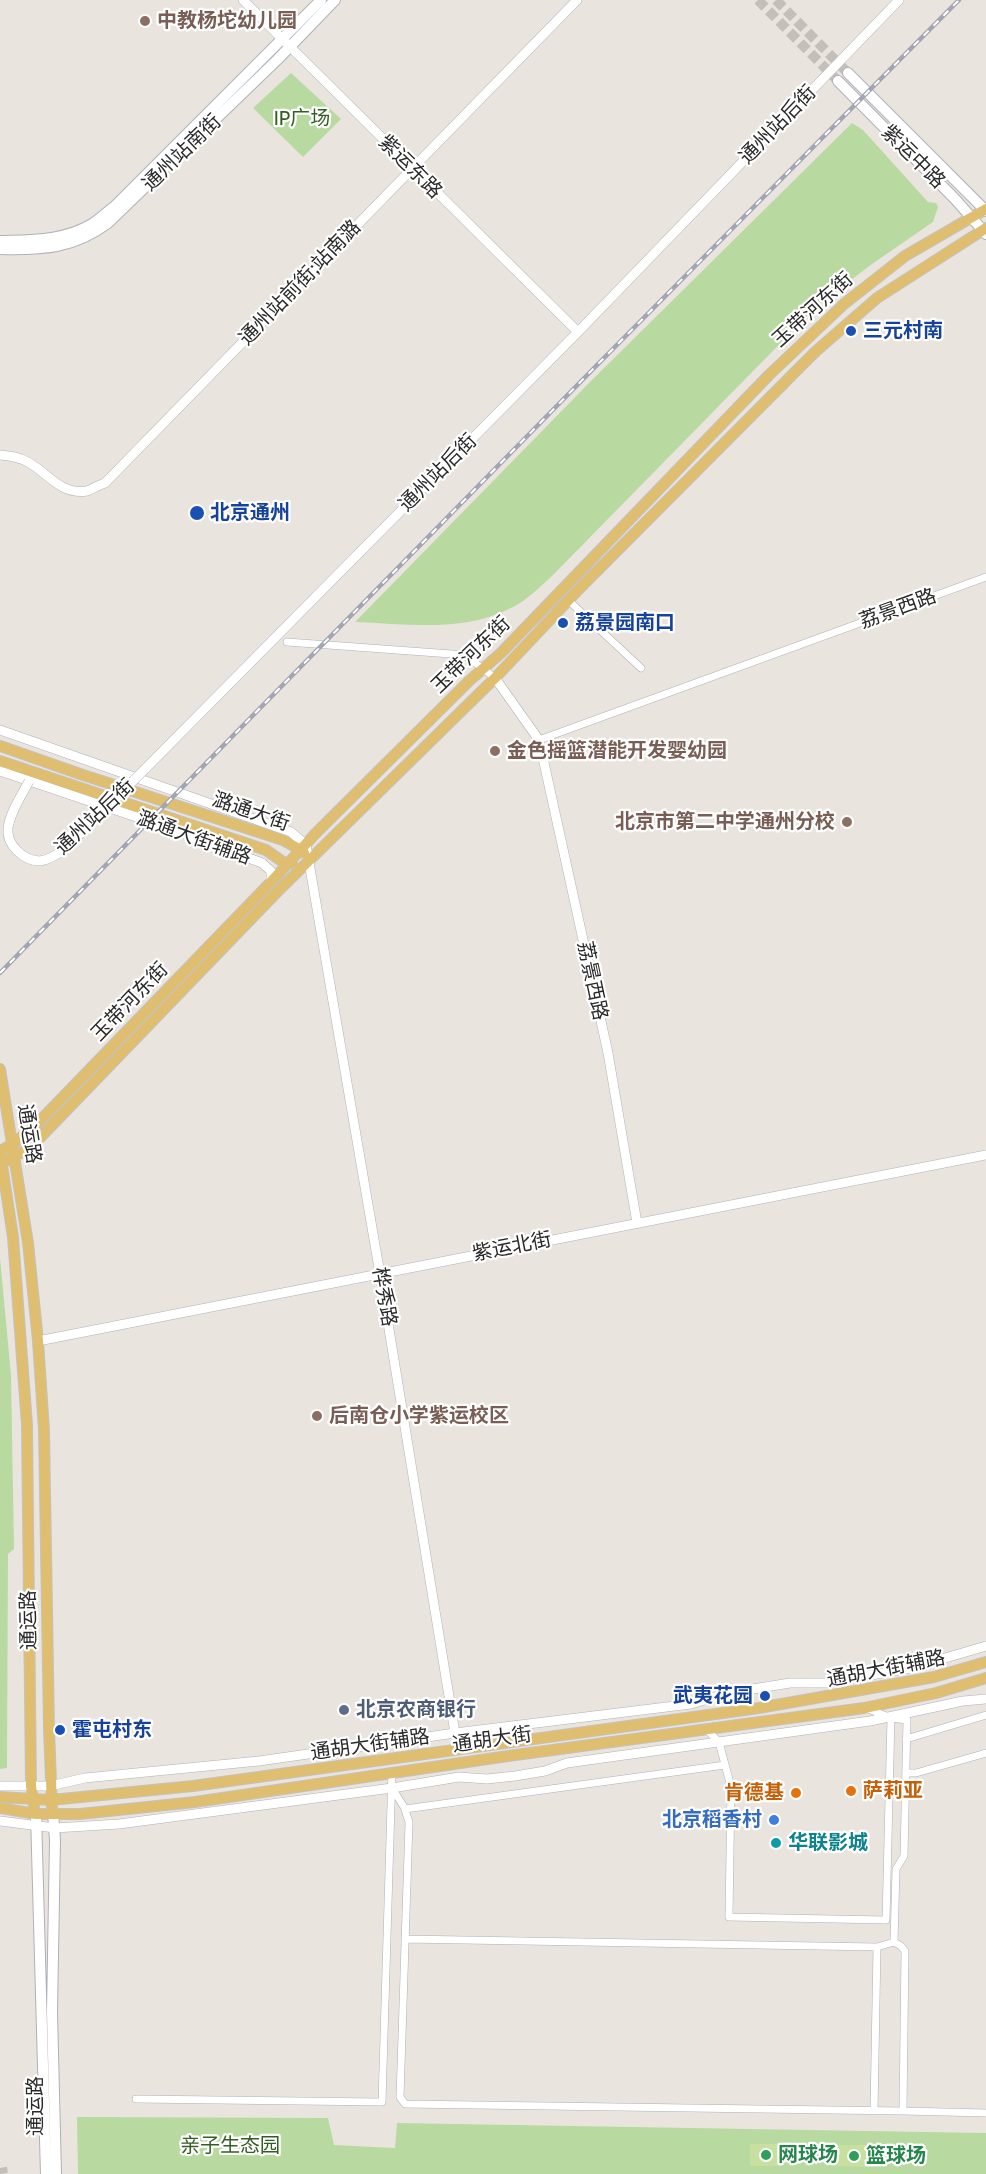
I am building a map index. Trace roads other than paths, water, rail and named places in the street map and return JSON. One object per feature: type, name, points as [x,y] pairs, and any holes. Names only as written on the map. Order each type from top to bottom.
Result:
[{"type":"main road","name":"通州站南街","points":[[0,249],[39,250],[72,243],[93,235],[128,205],[285,44],[321,0]]},
{"type":"main road","name":"通州站南街","points":[[0,241],[65,236],[92,224],[115,206],[285,44],[335,0]]},
{"type":"main road","name":"紫运中路","points":[[848,73],[986,210]]},
{"type":"main road","name":"紫运中路","points":[[838,81],[985,231]]},
{"type":"main road","name":"玉带河东街","points":[[0,1150],[13,1144],[34,1127],[286,864],[461,688],[557,596],[769,375],[844,304],[905,256],[986,210]]},
{"type":"main road","name":"玉带河东街","points":[[2,1163],[30,1148],[277,892],[495,678],[568,601],[844,325],[877,298],[985,231]]},
{"type":"main road","name":"潞通大街","points":[[0,746],[304,847],[310,861],[286,864],[266,850],[0,761]]},
{"type":"main road","name":"通运路","points":[[0,1069],[28,1243],[39,1341],[44,1430],[50,1786],[55,1828],[47,2012],[46,2174]]},
{"type":"main road","name":"通运路","points":[[0,1150],[13,1237],[27,1425],[31,1786],[36,1820],[56,2174]]},
{"type":"main road","name":"通胡大街","points":[[0,1797],[51,1800],[193,1786],[759,1708],[934,1677],[986,1662]]},
{"type":"main road","name":"通胡大街","points":[[0,1808],[36,1820],[53,1813],[80,1814],[195,1802],[392,1772],[864,1708],[918,1697],[986,1678]]},
{"type":"street","name":"紫运东路","points":[[243,0],[578,332]]},
{"type":"street","name":"通州站前街;站南潞","points":[[0,455],[29,462],[49,479],[67,490],[87,490],[105,483],[577,0]]},
{"type":"street","name":"通州站后街","points":[[29,781],[8,829],[10,841],[17,852],[27,858],[40,861],[53,857],[65,849],[145,770],[578,332],[899,0]]},
{"type":"street","name":"荔景西路","points":[[539,740],[986,577]]},
{"type":"street","points":[[568,601],[641,668]]},
{"type":"street","points":[[287,642],[465,656],[495,678]]},
{"type":"street","name":"荔景西路","points":[[495,678],[539,740],[608,1053],[638,1222]]},
{"type":"street","name":"潞通大街辅路","points":[[0,730],[291,832],[304,847]]},
{"type":"street","name":"潞通大街辅路","points":[[0,771],[262,862],[272,871],[271,882]]},
{"type":"street","name":"桦秀路","points":[[310,861],[455,1733]]},
{"type":"street","name":"紫运北街","points":[[39,1341],[986,1155]]},
{"type":"street","name":"通胡大街辅路","points":[[0,1786],[50,1786],[85,1778],[259,1761],[455,1733],[691,1704],[729,1693],[790,1683],[826,1683],[911,1668],[986,1646]]},
{"type":"street","points":[[894,1942],[896,1869],[904,1856],[906,1739],[909,1716],[918,1697]]},
{"type":"street","points":[[0,1821],[36,1820],[55,1828],[119,1824],[459,1777],[487,1779],[514,1776],[545,1771],[567,1763],[909,1716],[963,1701],[986,1699]]},
{"type":"street","points":[[864,1708],[891,1718]]},
{"type":"street","points":[[906,1739],[986,1715]]},
{"type":"street","points":[[706,1729],[719,1742],[731,1787],[729,1917],[886,1920],[891,1718]]},
{"type":"street","points":[[906,1773],[916,1773],[986,1753]]},
{"type":"street","points":[[405,1809],[725,1765]]},
{"type":"street","points":[[136,2099],[382,2102],[392,1772]]},
{"type":"street","points":[[392,1788],[405,1809],[409,1822],[400,2097],[405,2104],[986,2113]]},
{"type":"street","points":[[405,1939],[877,1947],[894,1942],[905,1951],[903,2111]]},
{"type":"street","points":[[874,2111],[877,1947]]},
{"type":"tunnel","points":[[758,0],[838,81]]},
{"type":"tunnel","points":[[776,0],[848,73]]},
{"type":"tunnel","points":[[0,2168],[1,2174]]},
{"type":"railway","points":[[0,973],[959,0]]},
{"type":"place","name":"中教杨坨幼儿园","points":[[145,21]]},
{"type":"place","name":"三元村南","points":[[851,331]]},
{"type":"place","name":"北京通州","points":[[197,513]]},
{"type":"place","name":"荔景园南口","points":[[563,623]]},
{"type":"place","name":"金色摇篮潜能开发婴幼园","points":[[495,751]]},
{"type":"place","name":"北京市第二中学通州分校","points":[[847,822]]},
{"type":"place","name":"后南仓小学紫运校区","points":[[317,1416]]},
{"type":"place","name":"武夷花园","points":[[765,1696]]},
{"type":"place","name":"北京农商银行","points":[[344,1710]]},
{"type":"place","name":"霍屯村东","points":[[60,1730]]},
{"type":"place","name":"萨莉亚","points":[[851,1791]]},
{"type":"place","name":"肯德基","points":[[796,1793]]},
{"type":"place","name":"北京稻香村","points":[[774,1820]]},
{"type":"place","name":"华联影城","points":[[776,1843]]},
{"type":"place","name":"网球场","points":[[766,2155]]},
{"type":"place","name":"篮球场","points":[[854,2156]]},
{"type":"park label","name":"IP广场","points":[[302,119]]},
{"type":"park label","name":"亲子生态园","points":[[230,2146]]}]
